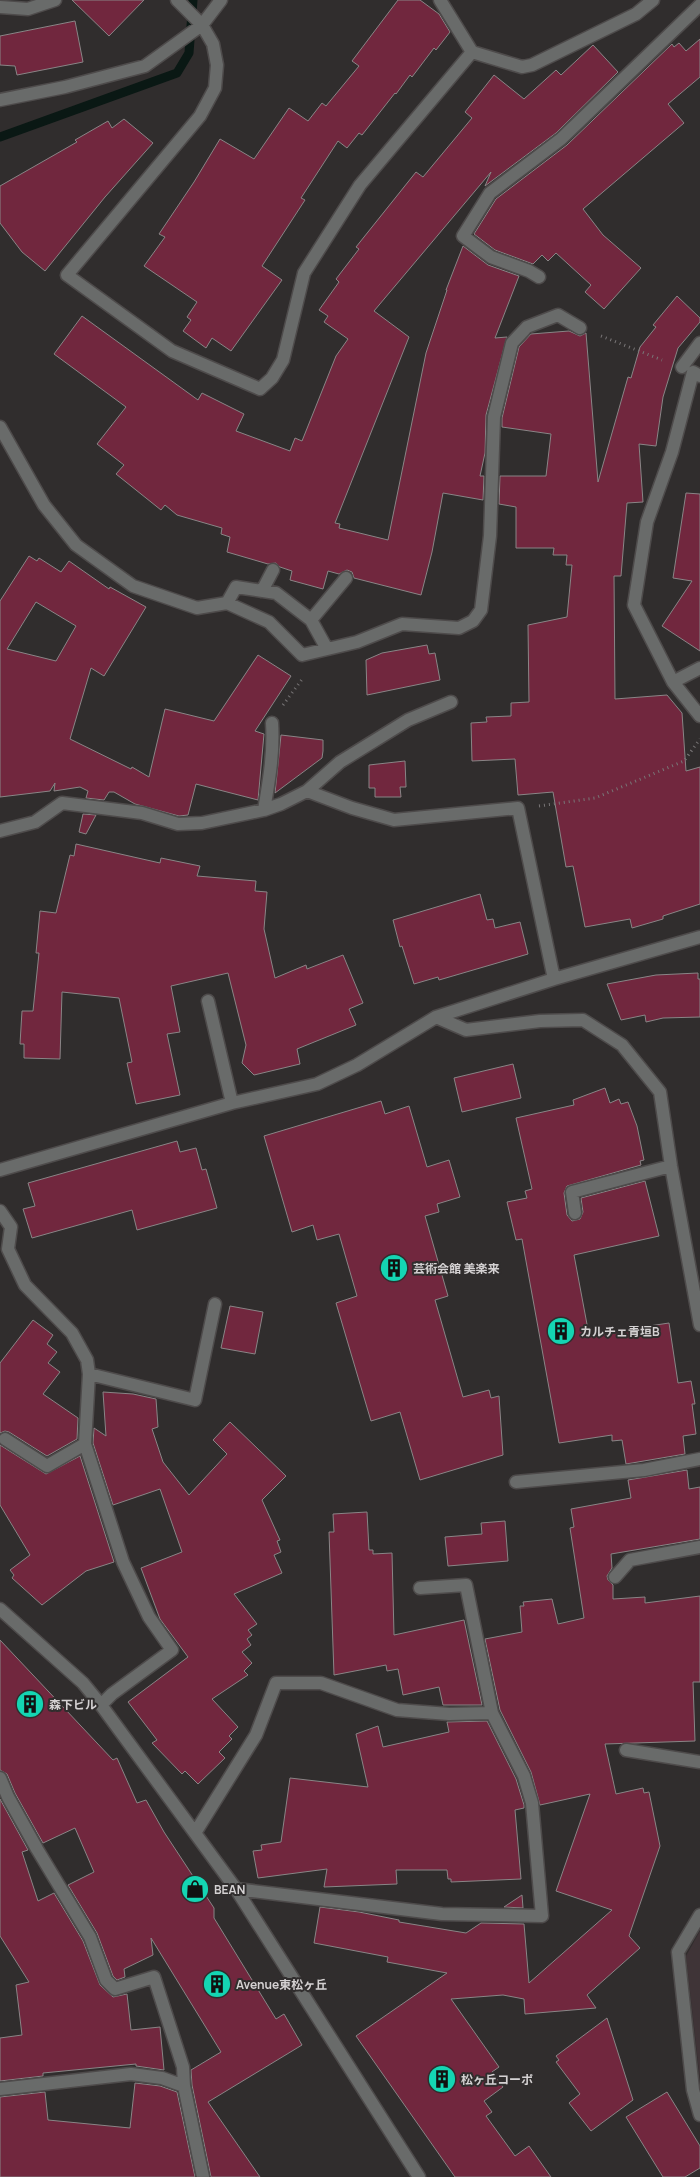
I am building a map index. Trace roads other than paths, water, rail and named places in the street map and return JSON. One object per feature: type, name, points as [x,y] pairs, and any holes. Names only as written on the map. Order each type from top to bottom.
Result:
[{"type":"street","points":[[0,7],[28,9],[56,0]]},
{"type":"street","points":[[177,0],[202,24],[213,44],[217,65],[215,88],[200,116],[67,275],[172,351],[260,389],[272,378],[283,360],[304,274],[360,185],[472,52]]},
{"type":"street","points":[[0,100],[65,87],[145,66],[202,24],[221,0]]},
{"type":"street","points":[[440,0],[472,52],[522,68],[532,65],[636,14],[653,0]]},
{"type":"street","points":[[539,277],[529,271],[492,257],[463,236],[490,192],[561,139],[700,5]]},
{"type":"street","points":[[0,427],[44,505],[76,545],[133,586],[196,608],[227,604],[269,622],[302,655],[358,642],[402,624],[459,628],[473,621],[480,610],[490,536],[494,417],[512,343],[528,327],[558,316],[580,328]]},
{"type":"street","points":[[700,343],[672,452],[647,522],[634,605],[674,682],[700,716]]},
{"type":"street","points":[[262,591],[273,570]]},
{"type":"street","points":[[311,620],[346,578]]},
{"type":"street","points":[[227,604],[236,587],[276,593],[311,620],[327,649]]},
{"type":"street","points":[[674,682],[700,668]]},
{"type":"street","points":[[0,831],[35,822],[62,803],[142,813],[178,824],[202,822],[264,810],[308,791],[340,762],[408,720],[451,702]]},
{"type":"street","points":[[264,810],[273,743],[272,723]]},
{"type":"street","points":[[308,791],[352,808],[394,820],[518,808],[554,979]]},
{"type":"street","points":[[0,1170],[232,1103],[317,1084],[357,1065],[436,1017],[554,979],[700,937]]},
{"type":"street","points":[[208,1001],[232,1103]]},
{"type":"street","points":[[436,1017],[466,1030],[540,1021],[583,1020],[622,1044],[660,1092],[671,1166],[700,1325]]},
{"type":"street","points":[[575,1212],[572,1192],[671,1166]]},
{"type":"street","points":[[0,1210],[11,1227],[8,1249],[25,1285],[72,1333],[87,1360],[89,1374],[85,1444],[123,1562],[149,1617],[172,1650],[112,1694],[101,1705]]},
{"type":"street","points":[[89,1374],[195,1400],[215,1304]]},
{"type":"street","points":[[5,1439],[47,1466],[85,1444]]},
{"type":"street","points":[[516,1482],[644,1470],[700,1459]]},
{"type":"street","points":[[615,1577],[630,1560],[700,1547]]},
{"type":"street","points":[[236,1889],[442,1914],[542,1916],[532,1803],[524,1776],[492,1713],[466,1585],[420,1588]]},
{"type":"street","points":[[0,1609],[83,1683],[101,1705],[236,1889],[419,2177]]},
{"type":"street","points":[[195,1833],[256,1735],[276,1683],[321,1683],[396,1710],[449,1714],[492,1713]]},
{"type":"street","points":[[626,1750],[700,1762]]},
{"type":"street","points":[[0,1778],[37,1849],[90,1938],[106,1980],[115,1989],[154,1976],[183,2066],[184,2086],[203,2177]]},
{"type":"street","points":[[700,1915],[678,1952],[693,2090],[700,2115]]},
{"type":"street","points":[[0,2089],[131,2074],[162,2078],[184,2086]]},
{"type":"waterway","points":[[0,137],[177,73],[189,53],[193,0]]},
{"type":"place","name":"芸術会館 美楽来","points":[[394,1268]]},
{"type":"place","name":"カルチェ青垣B","points":[[561,1331]]},
{"type":"place","name":"森下ビル","points":[[30,1704]]},
{"type":"place","name":"BEAN","points":[[195,1889]]},
{"type":"place","name":"Avenue東松ヶ丘","points":[[217,1984]]},
{"type":"place","name":"松ヶ丘コーポ","points":[[442,2079]]}]
